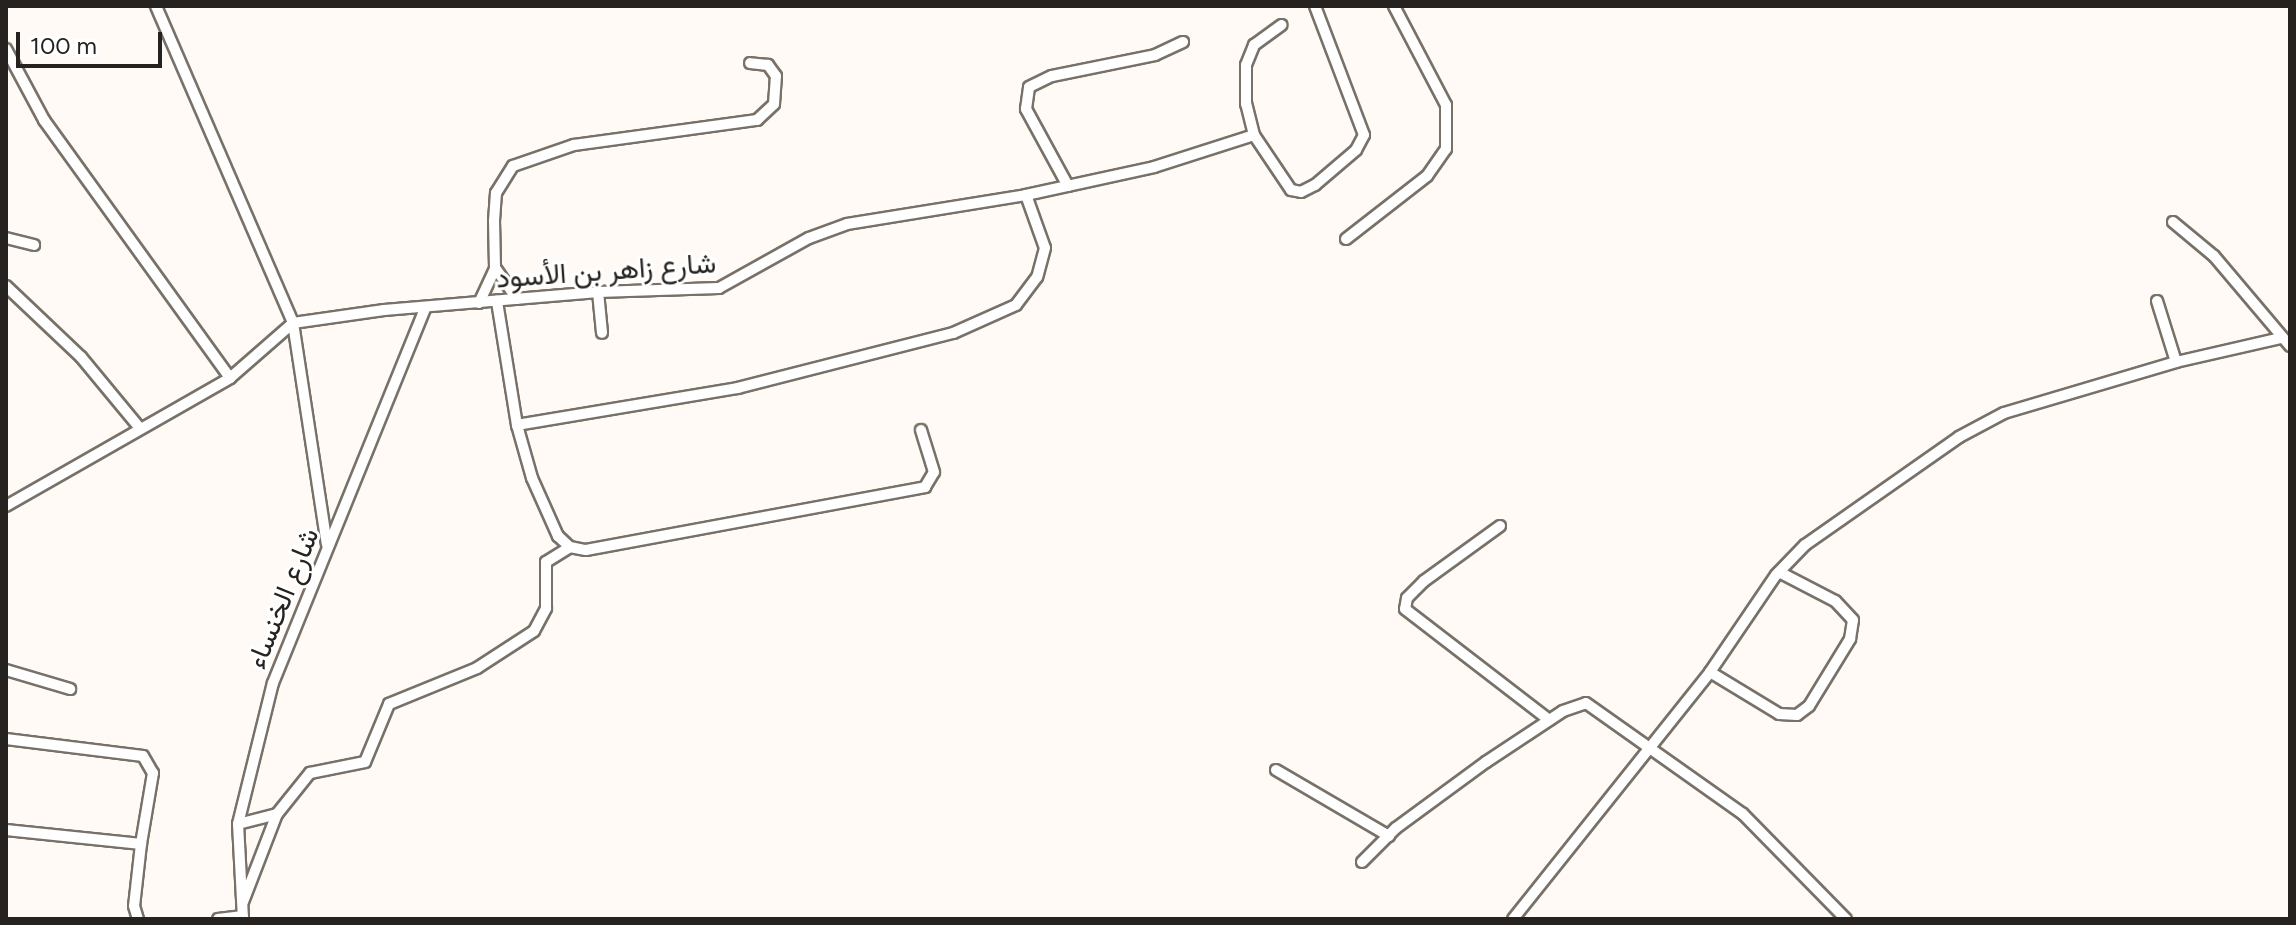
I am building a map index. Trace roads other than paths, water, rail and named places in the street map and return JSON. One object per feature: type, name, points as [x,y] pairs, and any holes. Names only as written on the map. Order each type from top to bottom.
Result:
[{"type":"street","points":[[156,6],[293,323],[327,546]]},
{"type":"street","points":[[1282,25],[1254,45],[1246,65],[1246,104],[1254,135],[1286,185],[1301,192],[1363,139],[1315,6]]},
{"type":"street","points":[[1346,239],[1427,176],[1446,149],[1446,105],[1394,6]]},
{"type":"street","points":[[1068,186],[1026,109],[1029,87],[1052,76],[1143,58],[1183,42]]},
{"type":"street","points":[[6,49],[44,120],[230,378]]},
{"type":"street","points":[[479,303],[495,268],[496,193],[513,166],[574,145],[757,120],[774,104],[776,76],[768,65],[750,63]]},
{"type":"street","name":"شارع زاهر بن الأسود","points":[[293,323],[598,292],[727,286],[809,238],[847,224],[1068,186],[1154,167],[1254,135]]},
{"type":"street","points":[[517,425],[738,388],[953,333],[1016,305],[1037,277],[1045,248],[1026,195]]},
{"type":"street","points":[[1513,919],[1710,672],[1779,572],[1845,516],[1979,425],[2030,403],[2176,362],[2286,342],[2214,256],[2173,222]]},
{"type":"street","points":[[6,238],[34,245]]},
{"type":"street","points":[[495,268],[517,299]]},
{"type":"street","points":[[6,286],[81,357],[139,427]]},
{"type":"street","points":[[598,292],[602,333]]},
{"type":"street","points":[[497,301],[517,425],[541,502],[558,536],[570,547],[586,550],[925,487],[934,472],[921,430]]},
{"type":"street","points":[[2157,301],[2176,362]]},
{"type":"street","name":"شارع الخنساء","points":[[242,914],[238,824],[273,683],[303,619],[327,546],[398,385],[425,308]]},
{"type":"street","points":[[6,506],[139,427],[230,378],[293,323]]},
{"type":"street","points":[[1500,526],[1424,581],[1407,598],[1405,609],[1549,720]]},
{"type":"street","points":[[218,919],[242,914],[277,814],[310,773],[357,766],[371,757],[378,722],[389,704],[477,668],[538,628],[546,608],[544,566],[570,547]]},
{"type":"street","points":[[1710,672],[1779,714],[1797,715],[1809,706],[1850,639],[1853,620],[1835,601],[1779,572]]},
{"type":"street","points":[[6,670],[70,689]]},
{"type":"street","points":[[1362,862],[1389,836],[1549,720],[1576,704],[1592,704],[1743,814],[1846,919]]},
{"type":"street","points":[[6,739],[143,756],[153,773],[134,906],[138,919]]},
{"type":"street","points":[[1276,770],[1389,836]]},
{"type":"street","points":[[238,824],[277,814]]},
{"type":"street","points":[[6,830],[141,844]]}]
